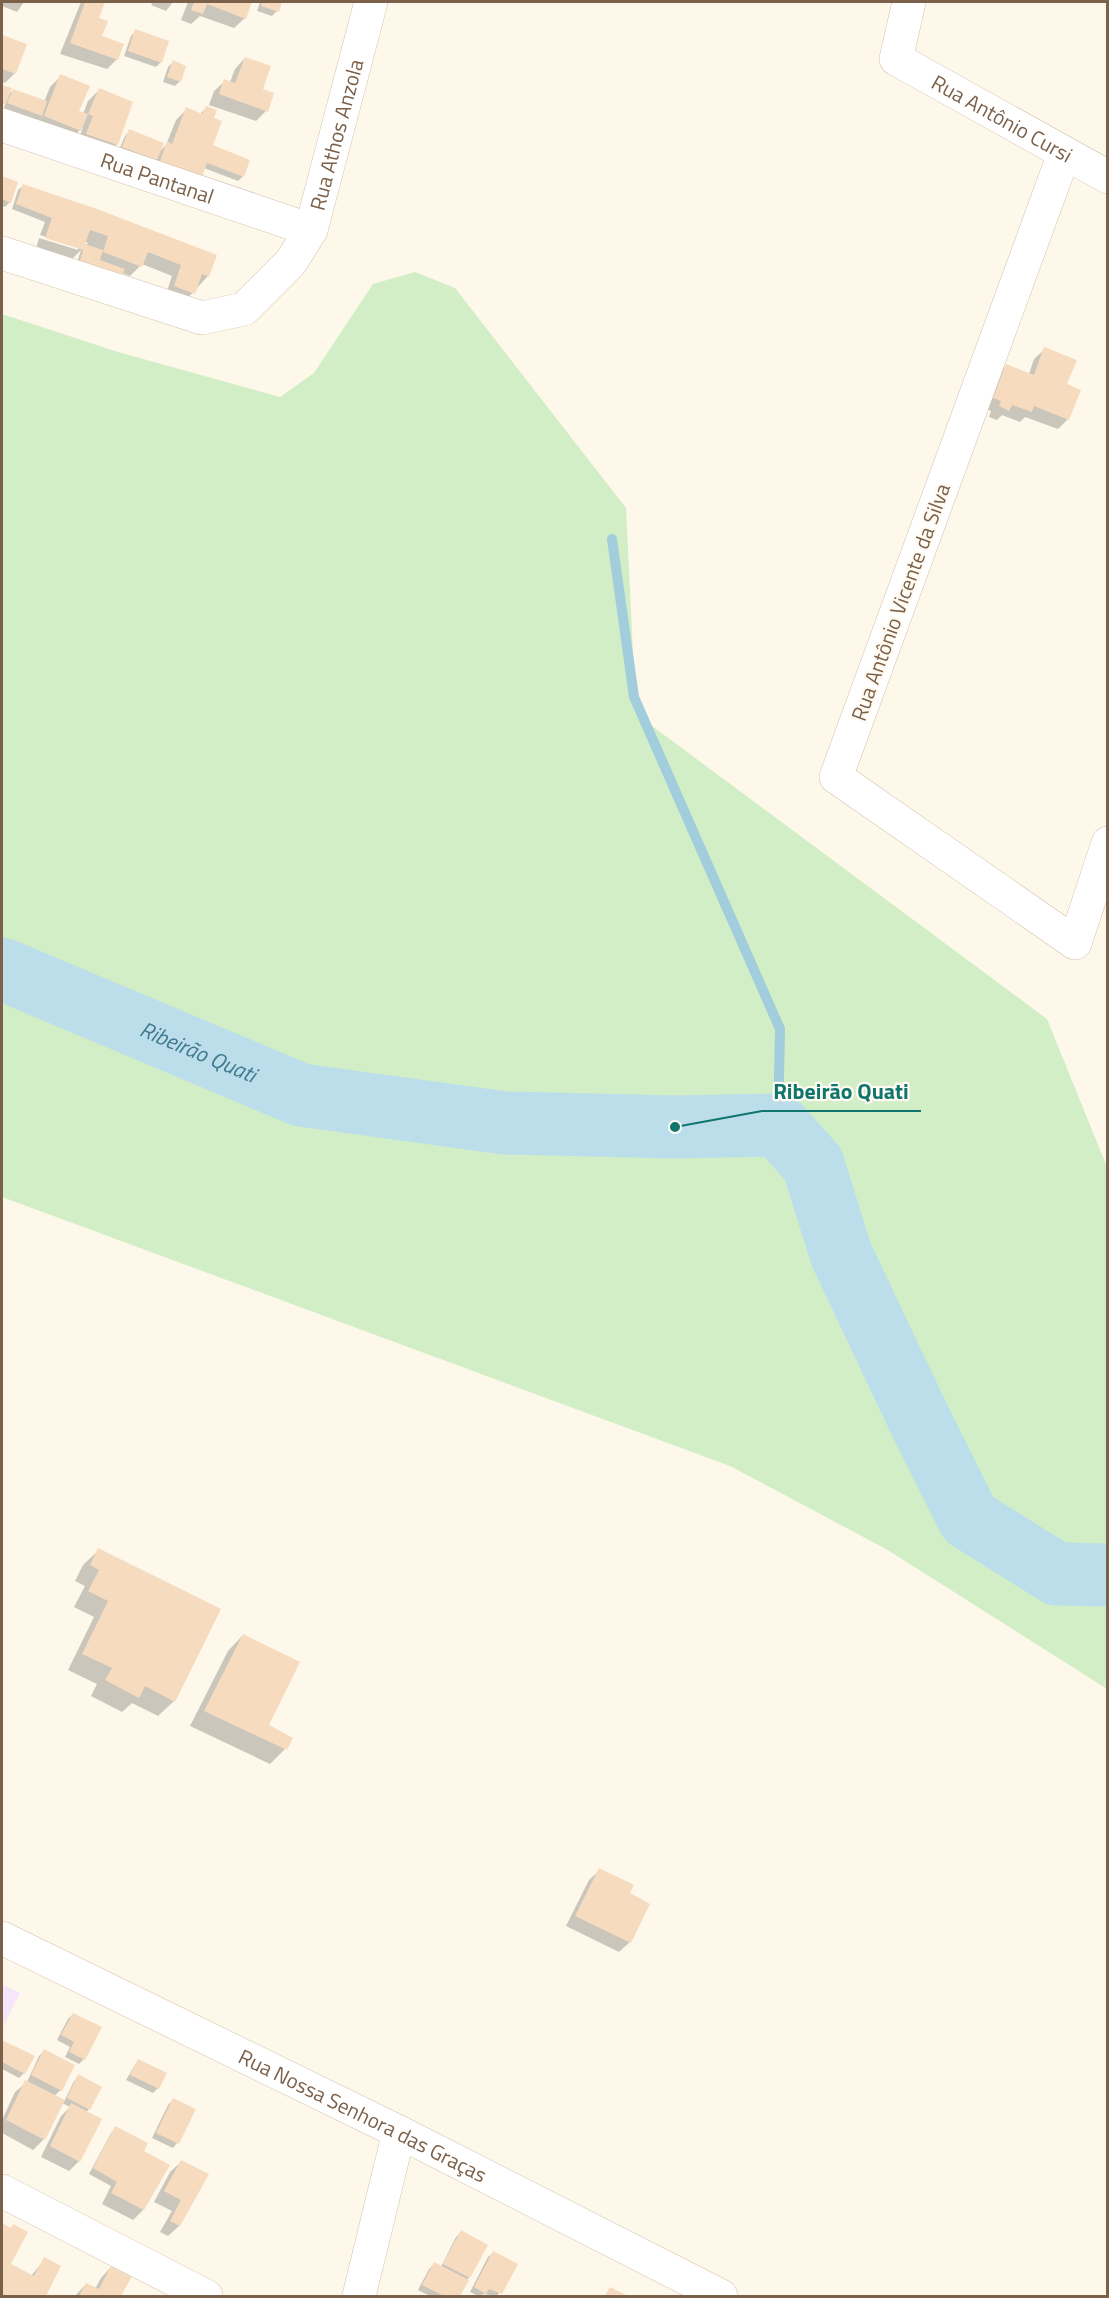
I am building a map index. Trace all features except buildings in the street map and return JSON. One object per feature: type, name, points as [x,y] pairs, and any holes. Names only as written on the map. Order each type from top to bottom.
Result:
[{"type":"street","name":"Rua Athos Anzola","points":[[2,253],[202,318],[244,309],[291,262],[311,230],[371,2]]},
{"type":"street","name":"Rua Antônio Cursi","points":[[909,2],[896,59],[1107,177]]},
{"type":"street","name":"Rua Pantanal","points":[[2,125],[311,230]]},
{"type":"street","name":"Rua Antônio Vicente da Silva","points":[[1064,154],[836,777],[1075,943],[1107,843]]},
{"type":"street","name":"Rua Nossa Senhora das Graças","points":[[2,1938],[399,2132],[721,2296]]},
{"type":"street","points":[[359,2296],[399,2132]]},
{"type":"street","points":[[2,2192],[206,2296]]},
{"type":"shaded area","points":[[2,1984],[20,1993],[2,2029]]},
{"type":"green space","points":[[415,272],[455,288],[626,508],[636,714],[1047,1019],[1107,1167],[1107,1689],[886,1549],[730,1466],[2,1197],[2,314],[118,352],[280,397],[314,373],[373,284]]},
{"type":"waterway","points":[[612,539],[634,697],[780,1029],[778,1125]]},
{"type":"waterway","name":"Ribeirão Quati","points":[[2,969],[301,1095],[505,1123],[675,1127],[778,1125],[813,1164],[841,1254],[969,1519],[1057,1574],[1108,1575]]},
{"type":"place","name":"Ribeirão Quati","points":[[675,1127]]}]
